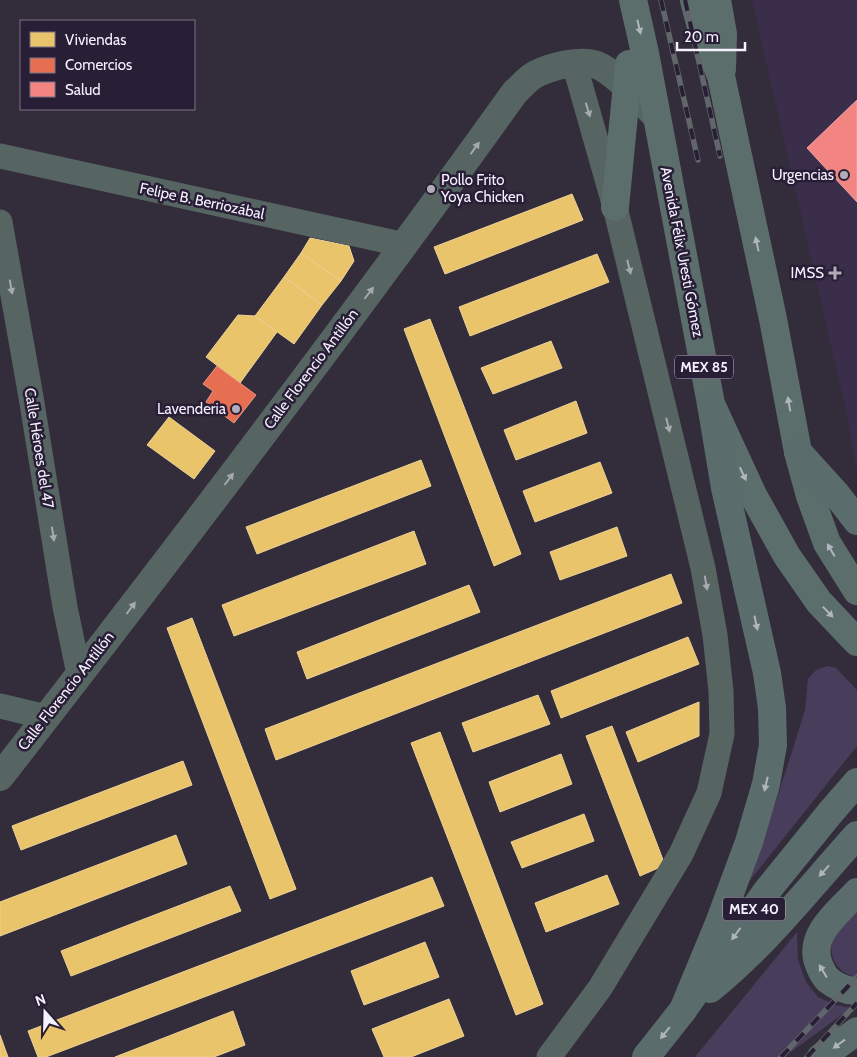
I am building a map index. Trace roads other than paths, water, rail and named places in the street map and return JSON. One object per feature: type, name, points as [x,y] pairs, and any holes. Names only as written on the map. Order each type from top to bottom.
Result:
[{"type":"highway","points":[[683,1010],[719,923],[749,842],[766,784],[773,745],[772,708],[766,673],[725,488],[711,404]]},
{"type":"highway","points":[[798,452],[837,495],[857,521]]},
{"type":"highway","name":"MEX 40","points":[[646,1057],[683,1010],[766,892],[857,782]]},
{"type":"highway","points":[[683,1010],[727,976],[765,938],[857,835]]},
{"type":"highway","points":[[857,892],[821,932],[815,946],[816,959],[824,976],[836,986],[857,990]]},
{"type":"highway","points":[[822,1057],[857,1031]]},
{"type":"main road","points":[[615,0],[634,68],[615,207]]},
{"type":"main road","name":"Avenida Félix Uresti Gómez","points":[[633,0],[634,68],[656,116],[711,404],[754,495],[787,556],[819,602],[857,642]]},
{"type":"main road","points":[[694,0],[702,31],[721,76],[773,319],[798,452],[810,496],[827,543],[857,591]]},
{"type":"main road","points":[[717,0],[723,34],[721,76]]},
{"type":"street","name":"Calle Florencio Antillón","points":[[0,776],[405,245],[515,92],[535,75],[555,67],[574,63],[597,65],[610,74],[634,68],[656,116]]},
{"type":"street","points":[[549,1057],[600,988],[681,854],[708,793],[722,734],[721,691],[715,635],[703,568],[615,207],[574,63]]},
{"type":"street","name":"Felipe B. Berriozábal","points":[[0,156],[405,245]]},
{"type":"street","name":"Calle Héroes del 47","points":[[0,222],[65,607],[79,674]]},
{"type":"street","points":[[0,706],[46,717]]},
{"type":"railway","points":[[661,0],[698,160]]},
{"type":"railway","points":[[685,0],[720,156]]},
{"type":"railway","points":[[781,1057],[857,977]]},
{"type":"railway","points":[[807,1057],[857,1003]]},
{"type":"place","name":"Urgencias","points":[[844,175]]},
{"type":"place","name":"Pollo Frito Yoya Chicken","points":[[431,189]]},
{"type":"place","name":"IMSS","points":[[835,273]]},
{"type":"place","name":"Lavenderia","points":[[236,409]]}]
